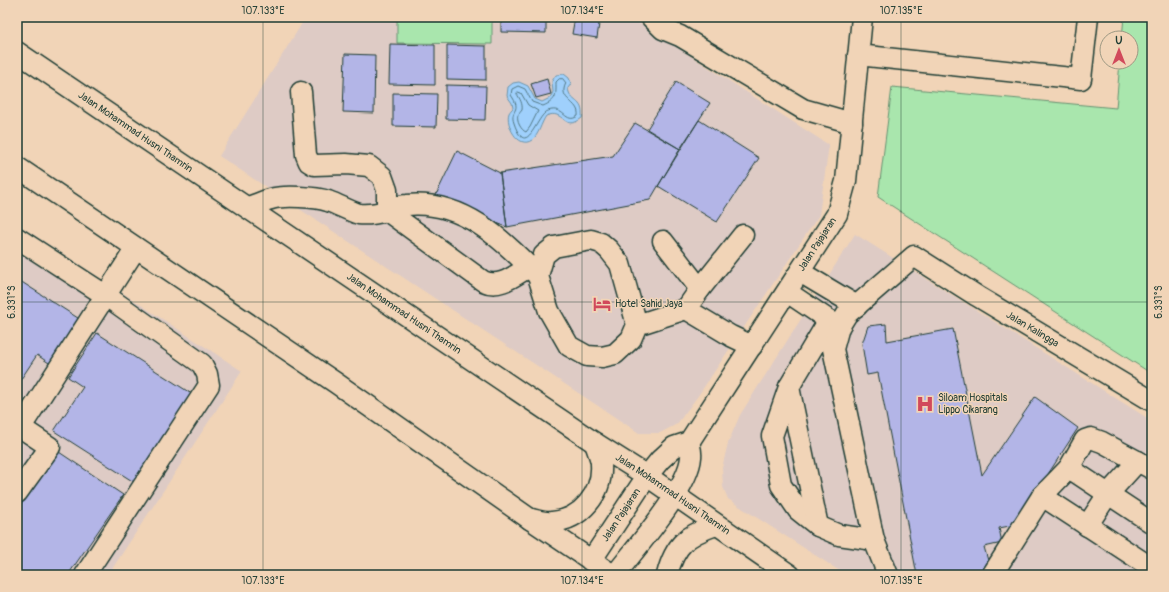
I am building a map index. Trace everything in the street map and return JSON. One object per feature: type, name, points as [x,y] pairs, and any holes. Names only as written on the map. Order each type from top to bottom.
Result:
[{"type":"street","points":[[651,17],[663,29],[680,36],[803,109],[852,123]]},
{"type":"street","name":"Jalan Pajajaran","points":[[591,561],[647,476],[660,460],[674,447],[689,442],[837,214],[846,181],[862,17]]},
{"type":"street","points":[[858,54],[1081,79],[1088,17]]},
{"type":"street","name":"Jalan Mohammad Husni Thamrin","points":[[17,52],[595,443],[647,476],[675,497],[790,575]]},
{"type":"street","points":[[301,92],[306,154],[309,162],[314,165],[346,164],[369,166],[382,176],[387,190],[387,211]]},
{"type":"street","points":[[17,168],[336,383],[530,520],[614,575],[675,497],[686,474],[691,457],[689,442]]},
{"type":"street","points":[[248,207],[272,198],[296,197],[327,201],[360,214],[387,211],[407,204],[426,205],[448,209],[472,218],[486,228],[515,252],[534,272],[549,311],[569,346],[587,356],[602,357],[615,354],[631,339],[637,325],[620,264],[609,250],[601,243],[591,240],[554,247],[544,254],[534,272],[500,284],[490,284],[483,281],[387,211]]},
{"type":"street","points":[[637,325],[686,309],[743,235]]},
{"type":"street","points":[[17,238],[105,295],[202,364],[207,374],[209,385],[85,575]]},
{"type":"street","points":[[663,242],[700,289]]},
{"type":"street","points":[[17,493],[50,447],[19,426],[136,248]]},
{"type":"street","name":"Jalan Kalingga","points":[[857,306],[914,256],[983,300],[1152,401]]},
{"type":"street","points":[[800,272],[857,306],[834,324],[789,387],[772,436],[780,485],[798,510],[818,526],[840,535],[874,540]]},
{"type":"street","points":[[787,292],[834,324]]},
{"type":"street","points":[[686,309],[752,346]]},
{"type":"street","points":[[834,324],[833,349],[874,540],[888,575]]},
{"type":"street","points":[[789,387],[818,526]]},
{"type":"street","points":[[992,575],[1042,496],[1069,468],[1085,440],[1091,438],[1102,442],[1145,465],[1108,494],[1087,526]]},
{"type":"street","points":[[530,520],[551,522],[572,517],[589,504],[599,485],[601,464],[595,443]]},
{"type":"street","points":[[1069,468],[1152,523]]},
{"type":"street","points":[[1042,496],[1152,568]]},
{"type":"street","points":[[667,575],[671,559],[682,543],[698,531],[716,525]]},
{"type":"shaded area","name":"Hotel Sahid Jaya","points":[[306,17],[630,17],[829,145],[819,215],[700,393],[677,424],[660,433],[639,433],[219,156]]},
{"type":"shaded area","points":[[17,224],[242,371],[108,575],[17,575]]},
{"type":"shaded area","name":"Siloam Hospitals Lippo Cikarang","points":[[855,234],[1152,421],[1152,575],[846,575],[728,499],[723,487],[722,468],[728,443],[740,415]]},
{"type":"green space","points":[[397,17],[492,17],[492,44],[397,43]]},
{"type":"green space","points":[[1124,17],[1152,17],[1152,374],[878,197],[892,87],[1116,108],[1119,70],[1139,70],[1139,30],[1123,30]]},
{"type":"water","points":[[564,74],[569,78],[571,84],[568,88],[571,97],[581,107],[582,118],[571,123],[557,115],[552,114],[546,116],[534,138],[527,142],[522,142],[514,134],[509,123],[509,113],[513,108],[512,103],[507,96],[508,87],[513,83],[519,82],[528,86],[535,99],[542,102],[550,98],[553,92],[552,81],[556,75]]},
{"type":"building","points":[[501,17],[546,17],[546,33],[501,32]]},
{"type":"building","points":[[575,17],[600,17],[597,38],[572,34]]},
{"type":"building","points":[[390,44],[435,45],[435,85],[389,84]]},
{"type":"building","points":[[447,45],[486,46],[486,80],[447,79]]},
{"type":"building","points":[[345,54],[375,55],[374,113],[343,112]]},
{"type":"building","points":[[547,79],[551,94],[536,98],[531,84]]},
{"type":"building","points":[[676,82],[710,103],[680,149],[647,129]]},
{"type":"building","points":[[446,85],[486,86],[485,120],[446,119]]},
{"type":"building","points":[[393,93],[437,94],[436,127],[393,126]]},
{"type":"building","points":[[699,120],[759,158],[717,222],[658,186]]},
{"type":"building","points":[[635,123],[680,149],[650,200],[507,227],[500,173],[613,156]]},
{"type":"building","points":[[457,151],[500,173],[507,227],[434,199]]},
{"type":"building","points":[[17,279],[81,320],[52,365],[37,355],[17,385]]},
{"type":"building","points":[[886,324],[887,341],[953,329],[982,475],[1035,397],[1078,428],[1015,525],[999,528],[1002,543],[984,547],[989,564],[981,575],[917,575],[878,373],[867,375],[862,344],[868,326]]},
{"type":"building","points":[[97,333],[195,396],[137,484],[54,431],[83,387],[68,377]]},
{"type":"building","points":[[56,450],[123,495],[68,575],[17,575],[17,507]]},
{"type":"building","points":[[1046,573],[1050,575],[1028,575]]},
{"type":"place","name":"Hotel Sahid Jaya","points":[[602,304]]},
{"type":"place","name":"Siloam Hospitals Lippo Cikarang","points":[[925,404]]}]
